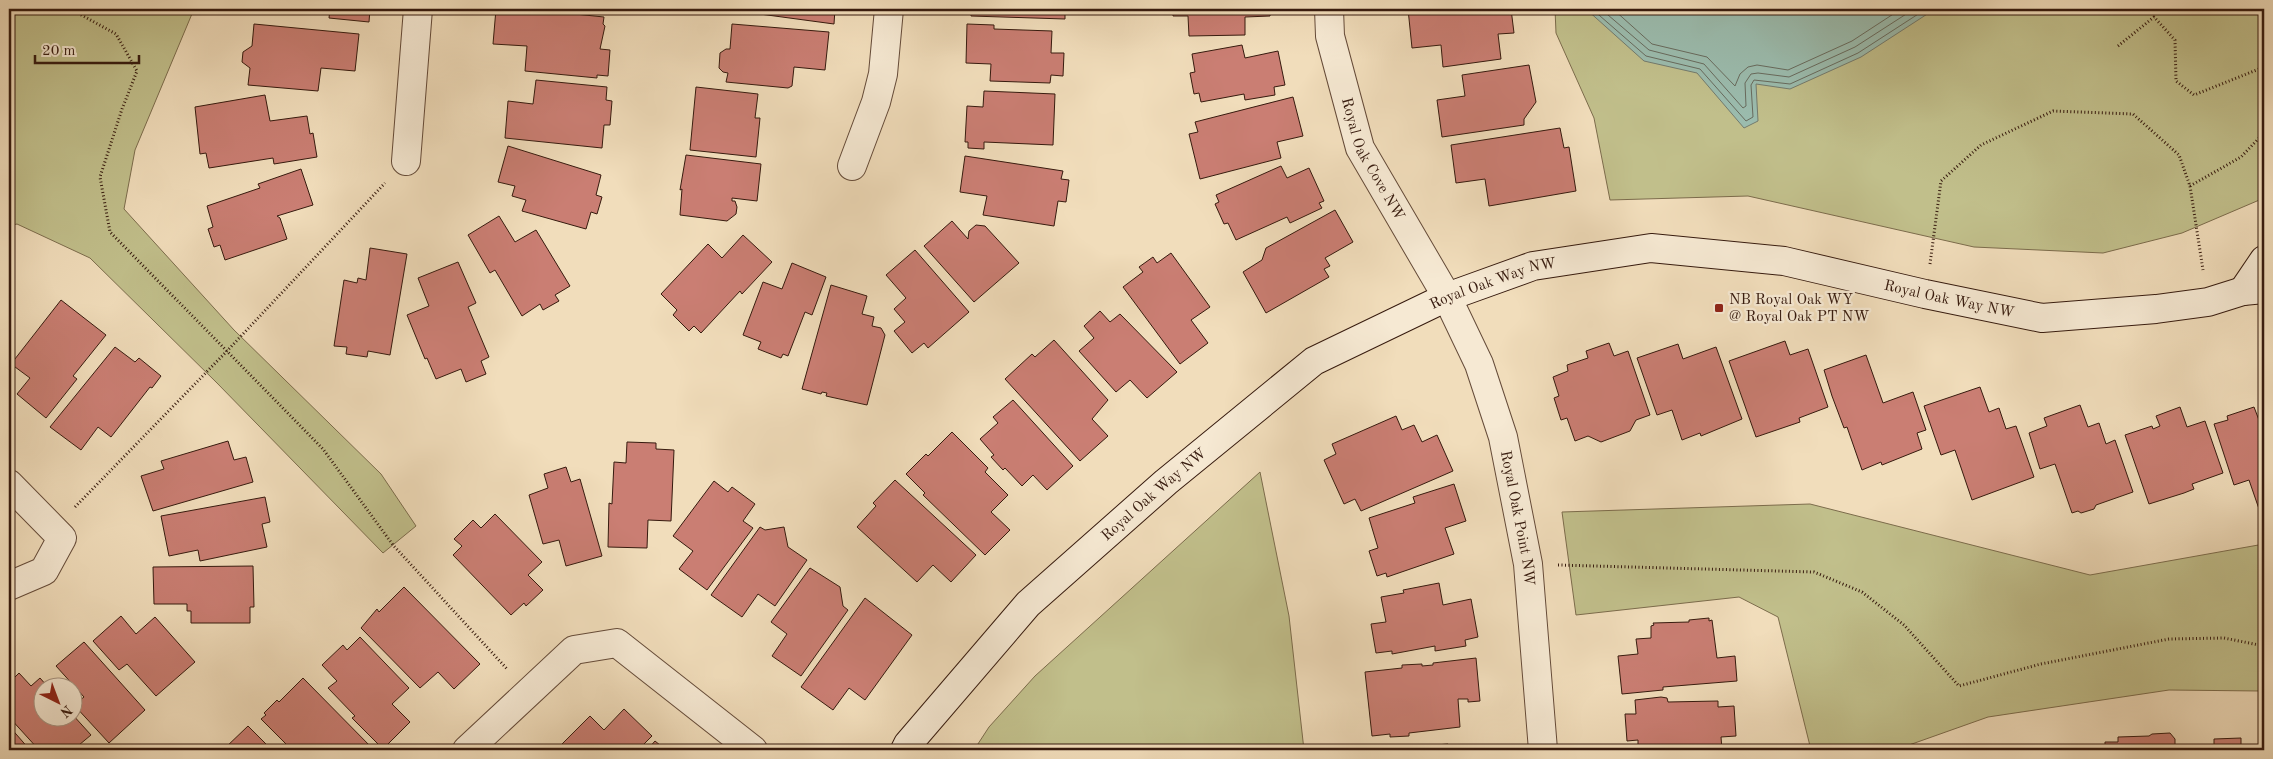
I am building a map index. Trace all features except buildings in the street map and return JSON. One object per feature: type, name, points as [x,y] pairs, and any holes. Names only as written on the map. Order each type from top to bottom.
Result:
[{"type":"street","points":[[406,160],[418,9]]},
{"type":"street","points":[[852,166],[876,102],[883,74],[889,9]]},
{"type":"street","name":"Royal Oak Cove NW","points":[[1329,9],[1330,36],[1360,148],[1447,297]]},
{"type":"street","name":"Royal Oak Way NW","points":[[905,750],[908,744],[1028,604],[1166,482],[1314,361],[1447,297],[1532,266],[1651,248],[1784,261],[1925,294],[2042,318],[2156,309],[2208,302],[2254,290],[2264,260]]},
{"type":"street","name":"Royal Oak Point NW","points":[[1447,297],[1479,364],[1503,437],[1528,564],[1543,750]]},
{"type":"street","points":[[9,484],[62,538],[44,571],[9,586]]},
{"type":"street","points":[[466,750],[574,650],[617,643],[753,750]]},
{"type":"path","points":[[9,11],[13,9]]},
{"type":"path","points":[[40,9],[74,11],[89,9]]},
{"type":"path","points":[[74,11],[116,34],[137,71],[122,109],[100,177],[110,232],[323,449],[393,545],[528,693]]},
{"type":"path","points":[[2118,46],[2154,17],[2175,40],[2176,81],[2194,95],[2264,67]]},
{"type":"path","points":[[1925,294],[1941,181],[1981,145],[2053,111],[2133,114],[2179,155],[2190,186],[2208,302]]},
{"type":"path","points":[[2190,186],[2241,157],[2264,133]]},
{"type":"path","points":[[54,529],[227,351],[406,160]]},
{"type":"path","points":[[1528,564],[1814,572],[1862,592],[1897,619],[1959,686],[2041,664],[2169,639],[2224,638],[2264,646]]},
{"type":"shaded area","points":[[9,9],[194,9],[135,150],[124,209],[234,330],[381,474],[416,526],[383,553],[217,383],[90,258],[17,224],[9,226]]},
{"type":"shaded area","points":[[1555,9],[2264,9],[2264,198],[2182,233],[2103,253],[1974,247],[1748,196],[1610,200],[1594,118],[1556,33]]},
{"type":"shaded area","points":[[1260,472],[1289,616],[1304,750],[974,750],[989,727],[1035,676]]},
{"type":"shaded area","points":[[1810,504],[2090,575],[2264,544],[2264,693],[2260,691],[2169,690],[1988,717],[1895,750],[1811,750],[1778,617],[1739,597],[1576,615],[1562,512]]},
{"type":"water","points":[[1586,9],[1935,9],[1861,57],[1790,89],[1756,84],[1758,121],[1744,128],[1697,73],[1644,61]]},
{"type":"place","name":"NB Royal Oak WY @ Royal Oak PT NW","points":[[1719,308]]}]
